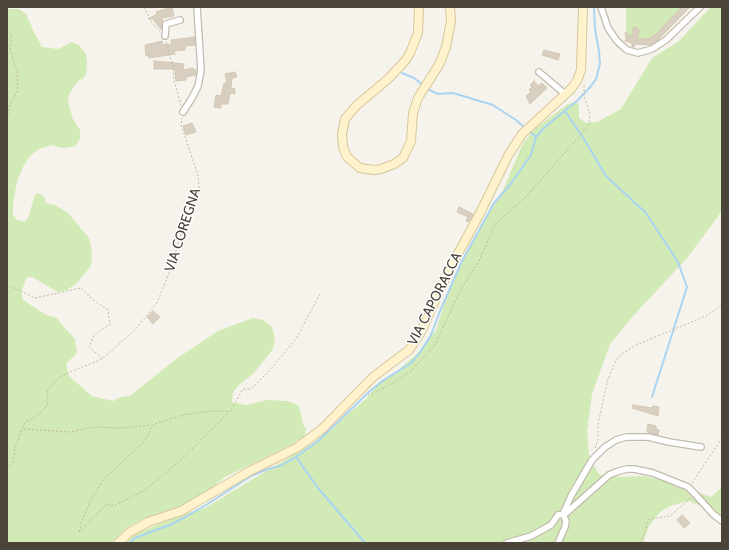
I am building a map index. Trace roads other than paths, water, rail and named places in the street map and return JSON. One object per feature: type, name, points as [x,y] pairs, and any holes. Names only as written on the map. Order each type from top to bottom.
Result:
[{"type":"street","points":[[183,112],[198,86],[201,70],[197,7]]},
{"type":"street","points":[[419,7],[418,33],[405,62],[388,79],[357,105],[345,118],[342,134],[343,147],[347,157],[360,168],[374,170],[381,169],[394,164],[406,154],[411,141],[413,113],[418,98],[440,64],[446,47],[451,21],[450,7]]},
{"type":"street","name":"VIA CAPORACCA","points":[[118,543],[130,532],[148,522],[181,511],[248,472],[298,447],[322,429],[373,377],[409,350],[421,332],[448,272],[479,215],[509,154],[522,134],[566,94],[576,82],[581,70],[583,7]]},
{"type":"street","points":[[601,7],[608,28],[617,41],[627,50],[638,53],[652,49],[666,40],[700,7]]},
{"type":"street","points":[[165,36],[166,24],[180,20]]},
{"type":"street","points":[[539,72],[566,94]]},
{"type":"street","points":[[558,543],[565,527],[566,521],[564,514],[571,496],[592,460],[616,440],[626,437],[648,437],[701,447]]},
{"type":"street","points":[[508,543],[531,536],[542,530],[551,524],[558,515],[564,514],[609,475],[627,469],[653,473],[688,488],[713,514],[722,521]]},
{"type":"waterway","points":[[130,543],[135,538],[172,524],[187,516],[251,476],[280,466],[296,457],[318,441],[370,391],[411,363],[419,354],[431,335],[462,261],[494,203],[510,185],[531,155],[536,137],[545,127],[578,100],[596,79],[600,64],[595,29],[594,7]]},
{"type":"waterway","points":[[402,73],[414,78],[424,86]]},
{"type":"waterway","points":[[427,89],[438,94],[453,93],[493,105],[516,120],[526,129]]},
{"type":"waterway","points":[[565,111],[606,176],[646,213],[678,262],[687,287],[652,397]]},
{"type":"waterway","points":[[529,131],[536,137]]},
{"type":"waterway","points":[[296,457],[318,488],[365,543]]}]
